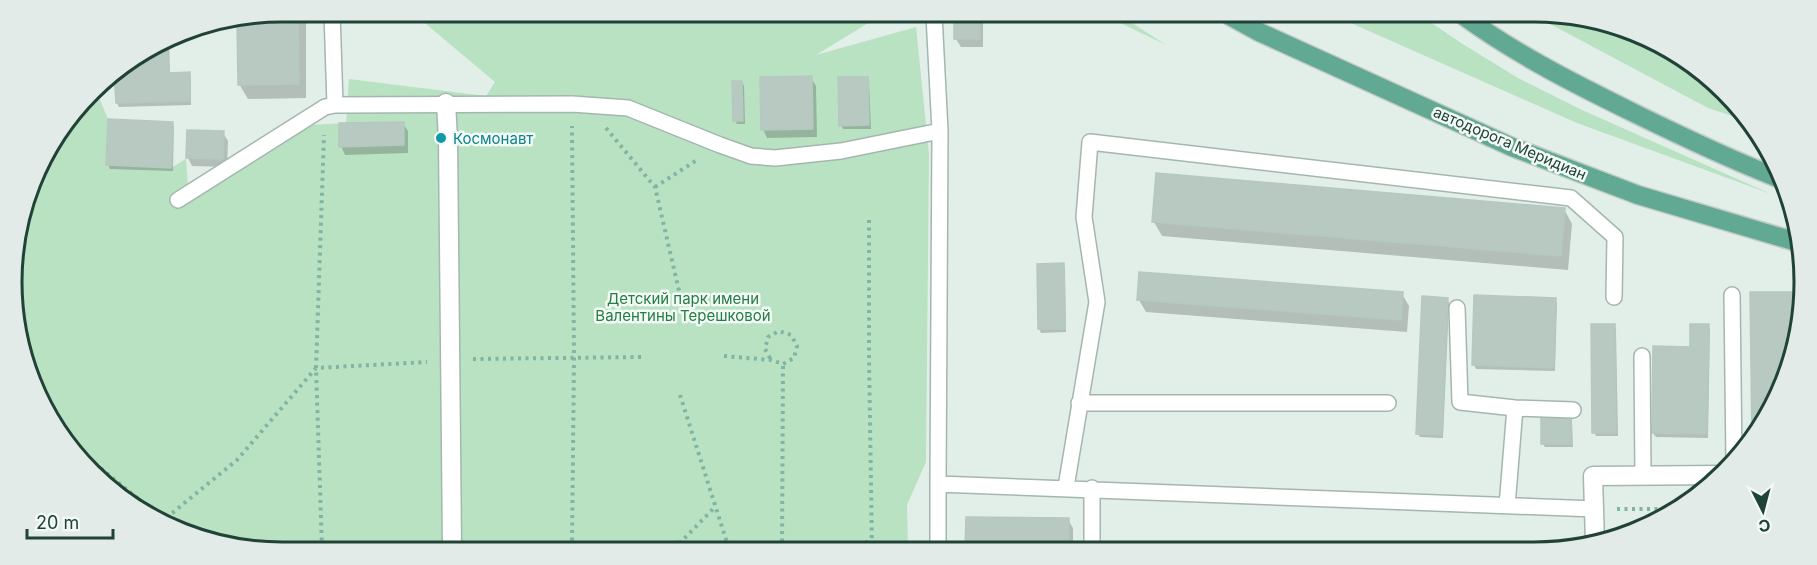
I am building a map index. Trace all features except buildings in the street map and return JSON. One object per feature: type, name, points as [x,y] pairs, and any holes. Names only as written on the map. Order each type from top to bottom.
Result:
[{"type":"main road","name":"автодорога Меридиан","points":[[1241,22],[1512,147],[1638,195],[1791,240]]},
{"type":"main road","points":[[1472,22],[1568,81],[1727,158],[1771,175]]},
{"type":"street","points":[[446,103],[452,542]]},
{"type":"street","points":[[1595,536],[1593,476],[1709,475]]},
{"type":"lane","points":[[330,106],[332,22]]},
{"type":"lane","points":[[934,22],[940,131],[938,542]]},
{"type":"lane","points":[[178,200],[330,106],[446,103],[572,104],[628,108],[752,156],[775,158],[841,151],[940,131]]},
{"type":"lane","points":[[1066,487],[1097,302],[1084,218],[1090,142],[1571,198],[1615,237],[1614,297]]},
{"type":"lane","points":[[1732,295],[1734,449]]},
{"type":"lane","points":[[1457,308],[1460,402],[1515,408],[1572,410]]},
{"type":"lane","points":[[1642,356],[1643,476]]},
{"type":"lane","points":[[1079,403],[1388,403]]},
{"type":"lane","points":[[1507,506],[1515,408]]},
{"type":"lane","points":[[938,484],[1066,487],[1595,509]]},
{"type":"lane","points":[[1092,488],[1092,542]]},
{"type":"path","points":[[572,104],[574,357],[572,542]]},
{"type":"path","points":[[587,105],[655,187],[683,308]]},
{"type":"path","points":[[322,542],[316,368],[330,106]]},
{"type":"path","points":[[655,187],[720,145]]},
{"type":"path","points":[[869,220],[872,542]]},
{"type":"path","points":[[724,356],[771,360],[783,364],[794,358],[797,346],[791,335],[779,331],[768,337],[765,349],[771,360]]},
{"type":"path","points":[[169,516],[237,460],[316,368],[450,359],[641,357]]},
{"type":"path","points":[[782,542],[783,364]]},
{"type":"path","points":[[680,394],[727,542]]},
{"type":"path","points":[[104,471],[139,500]]},
{"type":"path","points":[[681,542],[715,507]]},
{"type":"path","points":[[1595,509],[1661,510]]},
{"type":"path","points":[[867,542],[872,536]]},
{"type":"green space","name":"Детский парк имени Валентины Терешковой","points":[[424,22],[870,22],[816,55],[916,27],[929,154],[926,462],[907,505],[908,542],[265,542],[215,534],[168,516],[124,489],[87,454],[66,427],[42,382],[27,333],[22,282],[27,232],[42,183],[66,138],[100,98],[108,119],[107,165],[171,168],[186,159],[189,201],[310,125],[346,123],[349,79],[486,96],[495,82]]},
{"type":"green space","points":[[1118,22],[1131,22],[1166,45]]},
{"type":"green space","points":[[1349,22],[1430,22],[1518,78],[1582,110],[1771,194],[1577,123]]},
{"type":"green space","points":[[1548,23],[1602,31],[1649,49],[1693,76],[1735,117],[1708,108]]},
{"type":"place","name":"Космонавт","points":[[441,138]]}]
